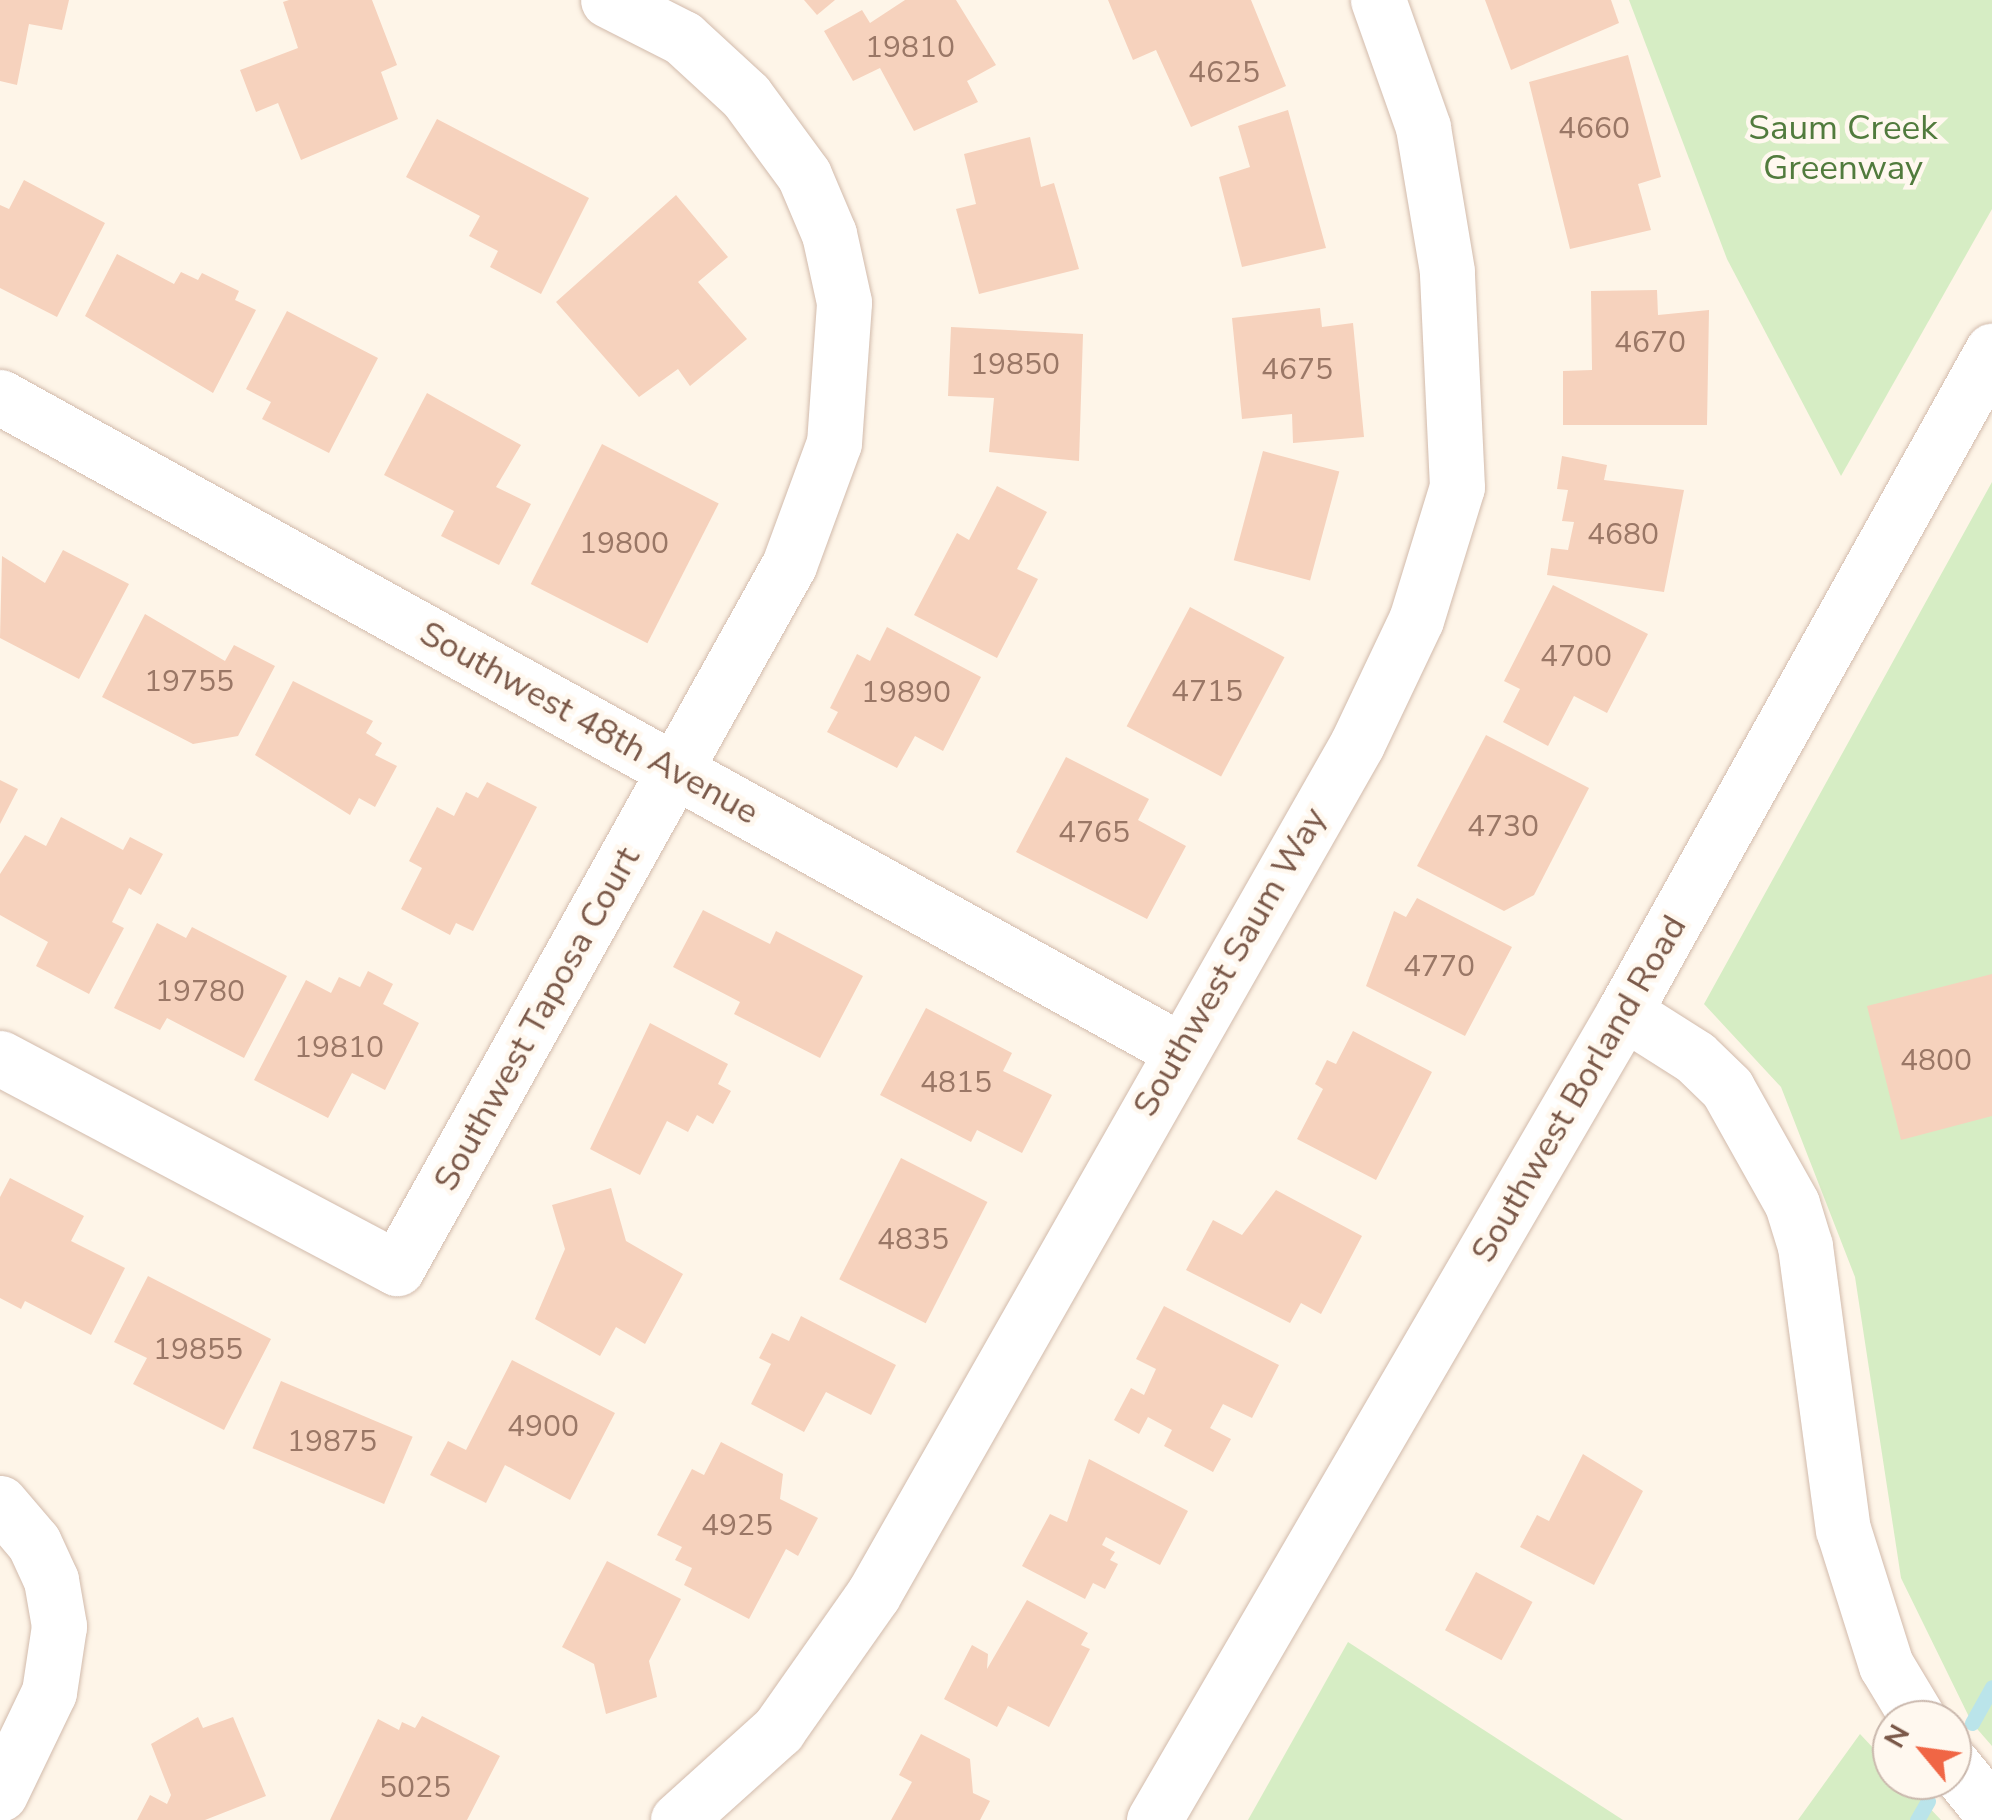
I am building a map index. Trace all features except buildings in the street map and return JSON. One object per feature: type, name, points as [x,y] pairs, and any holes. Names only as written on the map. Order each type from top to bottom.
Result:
[{"type":"street","name":"Southwest Taposa Court","points":[[0,1058],[397,1268],[677,770],[816,504],[834,443],[844,302],[829,234],[804,175],[746,96],[683,38],[608,0]]},
{"type":"street","name":"Southwest Saum Way","points":[[678,1820],[738,1772],[824,1670],[1357,744],[1416,620],[1457,487],[1444,256],[1423,127],[1378,0]]},
{"type":"street","name":"Southwest Borland Road","points":[[1154,1820],[1624,1012],[1992,352]]},
{"type":"street","name":"Southwest 48th Avenue","points":[[0,397],[1178,1049]]},
{"type":"street","points":[[1624,1012],[1695,1057],[1727,1088],[1792,1204],[1805,1246],[1843,1529],[1886,1665],[1908,1700]]},
{"type":"street","points":[[0,1503],[34,1543],[51,1580],[57,1660],[31,1736],[0,1794]]},
{"type":"street","points":[[1972,1788],[1992,1813]]},
{"type":"green space","name":"Saum Creek Greenway","points":[[1629,0],[1992,0],[1992,209],[1841,476],[1727,259]]},
{"type":"green space","points":[[1992,482],[1992,1746],[1972,1723],[1972,1700],[1961,1700],[1901,1578],[1855,1277],[1781,1087],[1704,1004]]},
{"type":"green space","points":[[1348,1642],[1623,1820],[1248,1820]]},
{"type":"green space","points":[[1860,1734],[1872,1747],[1872,1800],[1922,1800],[1941,1820],[1798,1820]]},
{"type":"waterway","points":[[1972,1723],[1992,1687]]},
{"type":"waterway","points":[[1917,1820],[1928,1801]]}]
